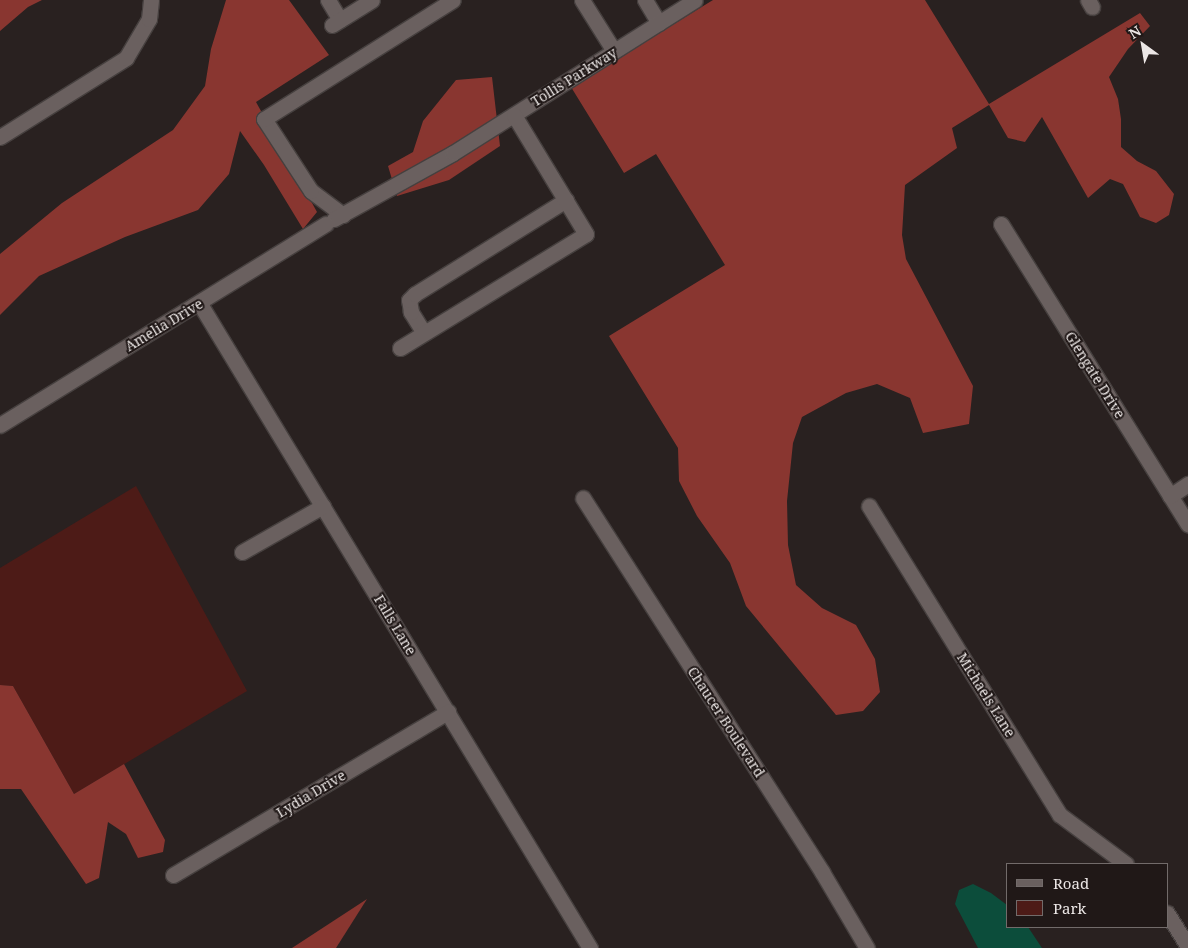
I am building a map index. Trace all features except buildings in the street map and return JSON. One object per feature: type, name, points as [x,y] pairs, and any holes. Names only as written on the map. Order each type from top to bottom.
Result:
[{"type":"street","points":[[0,137],[126,58],[149,19],[150,0]]},
{"type":"street","points":[[328,0],[336,23],[367,1]]},
{"type":"street","points":[[334,219],[310,191],[264,119],[453,0]]},
{"type":"street","points":[[582,0],[614,51]]},
{"type":"street","points":[[645,0],[659,23]]},
{"type":"street","name":"Tollis Parkway","points":[[453,153],[695,0]]},
{"type":"street","points":[[400,348],[586,234],[514,115]]},
{"type":"street","name":"Amelia Drive","points":[[0,425],[200,304],[334,219],[453,153]]},
{"type":"street","points":[[424,333],[410,312],[409,300],[415,294],[566,200]]},
{"type":"street","name":"Glengate Drive","points":[[1002,224],[1188,525]]},
{"type":"street","name":"Falls Lane","points":[[200,304],[590,948]]},
{"type":"street","points":[[1170,496],[1188,484]]},
{"type":"street","name":"Chaucer Boulevard","points":[[582,498],[817,864],[867,948]]},
{"type":"street","points":[[242,552],[323,506]]},
{"type":"street","name":"Michaels Lane","points":[[869,506],[1060,815],[1125,863]]},
{"type":"street","name":"Lydia Drive","points":[[174,875],[448,712]]},
{"type":"street","points":[[1168,915],[1188,946]]},
{"type":"green space","points":[[136,486],[247,691],[74,794],[13,686],[0,685],[0,568]]},
{"type":"shaded area","points":[[0,0],[42,0],[28,7],[0,31]]},
{"type":"shaded area","points":[[226,0],[289,0],[329,55],[256,102],[317,212],[303,229],[264,165],[240,131],[229,174],[198,210],[125,237],[39,276],[0,315],[0,254],[62,203],[173,130],[205,86],[211,49]]},
{"type":"shaded area","points":[[713,0],[925,0],[989,104],[1140,13],[1150,26],[1128,49],[1109,77],[1118,99],[1121,119],[1121,147],[1137,161],[1156,171],[1174,194],[1169,215],[1156,223],[1140,217],[1123,184],[1110,179],[1088,198],[1042,117],[1025,142],[1008,138],[989,105],[952,128],[957,148],[905,185],[902,235],[906,259],[973,386],[969,424],[923,433],[910,398],[877,384],[846,393],[802,417],[793,443],[787,501],[788,545],[796,585],[822,608],[856,625],[875,659],[880,692],[863,711],[836,715],[746,606],[730,563],[697,516],[679,481],[678,448],[609,336],[725,265],[656,154],[624,173],[571,87]]},
{"type":"shaded area","points":[[492,77],[500,146],[449,180],[397,196],[388,166],[413,152],[423,121],[456,80]]},
{"type":"shaded area","points":[[0,685],[13,686],[74,794],[124,764],[165,840],[163,852],[138,858],[126,834],[108,822],[99,878],[86,884],[21,789],[0,789]]},
{"type":"shaded area","points":[[973,884],[991,893],[1006,904],[1006,928],[1029,928],[1042,948],[978,948],[955,904],[959,890]]},
{"type":"shaded area","points":[[367,899],[336,948],[292,948]]}]
